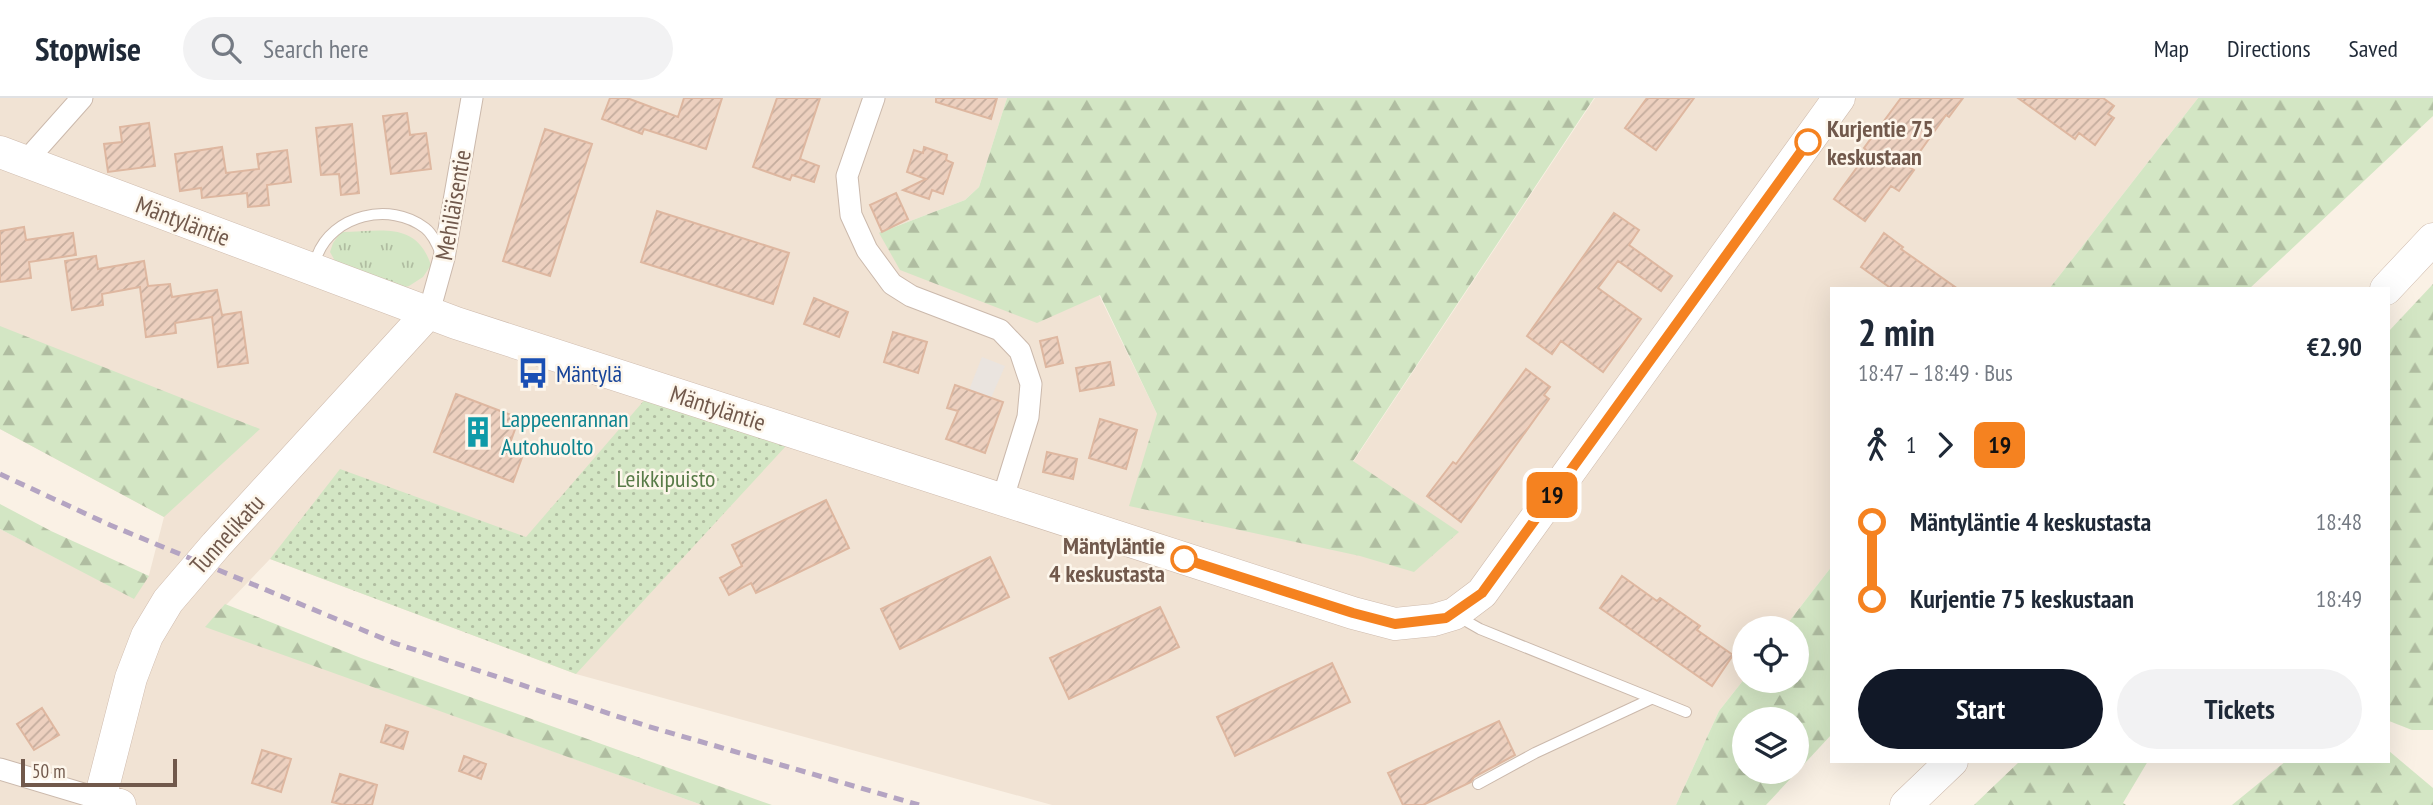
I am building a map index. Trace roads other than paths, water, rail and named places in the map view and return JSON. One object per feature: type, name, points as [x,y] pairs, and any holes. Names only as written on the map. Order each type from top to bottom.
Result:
[{"type":"street","points":[[13,157],[82,98]]},
{"type":"street","name":"Mehiläisentie","points":[[429,312],[444,258],[472,98]]},
{"type":"street","points":[[874,98],[847,176],[851,215],[867,250],[892,284],[911,296],[1000,330],[1020,351],[1031,384],[1028,416],[1002,500]]},
{"type":"street","points":[[1450,616],[1482,593],[1839,98]]},
{"type":"street","name":"Mäntyläntie","points":[[13,157],[456,323],[1353,613],[1395,624],[1450,616]]},
{"type":"street","points":[[2388,287],[2433,239]]},
{"type":"street","name":"Tunnelikatu","points":[[110,802],[131,678],[147,636],[168,601],[429,312]]},
{"type":"street","points":[[1906,805],[1950,763]]},
{"type":"street","points":[[0,769],[110,802]]},
{"type":"lane","points":[[330,277],[321,268],[317,256],[322,243],[333,230],[362,217],[390,215],[416,222],[428,230],[444,258]]},
{"type":"lane","points":[[1450,616],[1686,712]]},
{"type":"lane","points":[[1478,784],[1535,753],[1651,699]]},
{"type":"railway","points":[[0,474],[110,525],[394,643],[647,726],[919,805]]},
{"type":"place","name":"Kurjentie 75 keskustaan","points":[[1808,142]]},
{"type":"place","name":"Mäntylä","points":[[533,373]]},
{"type":"place","name":"Lappeenrannan Autohuolto","points":[[478,432]]},
{"type":"place","name":"Mäntyläntie 4 keskustasta","points":[[1184,559]]},
{"type":"park label","name":"Leikkipuisto","points":[[666,478]]}]
